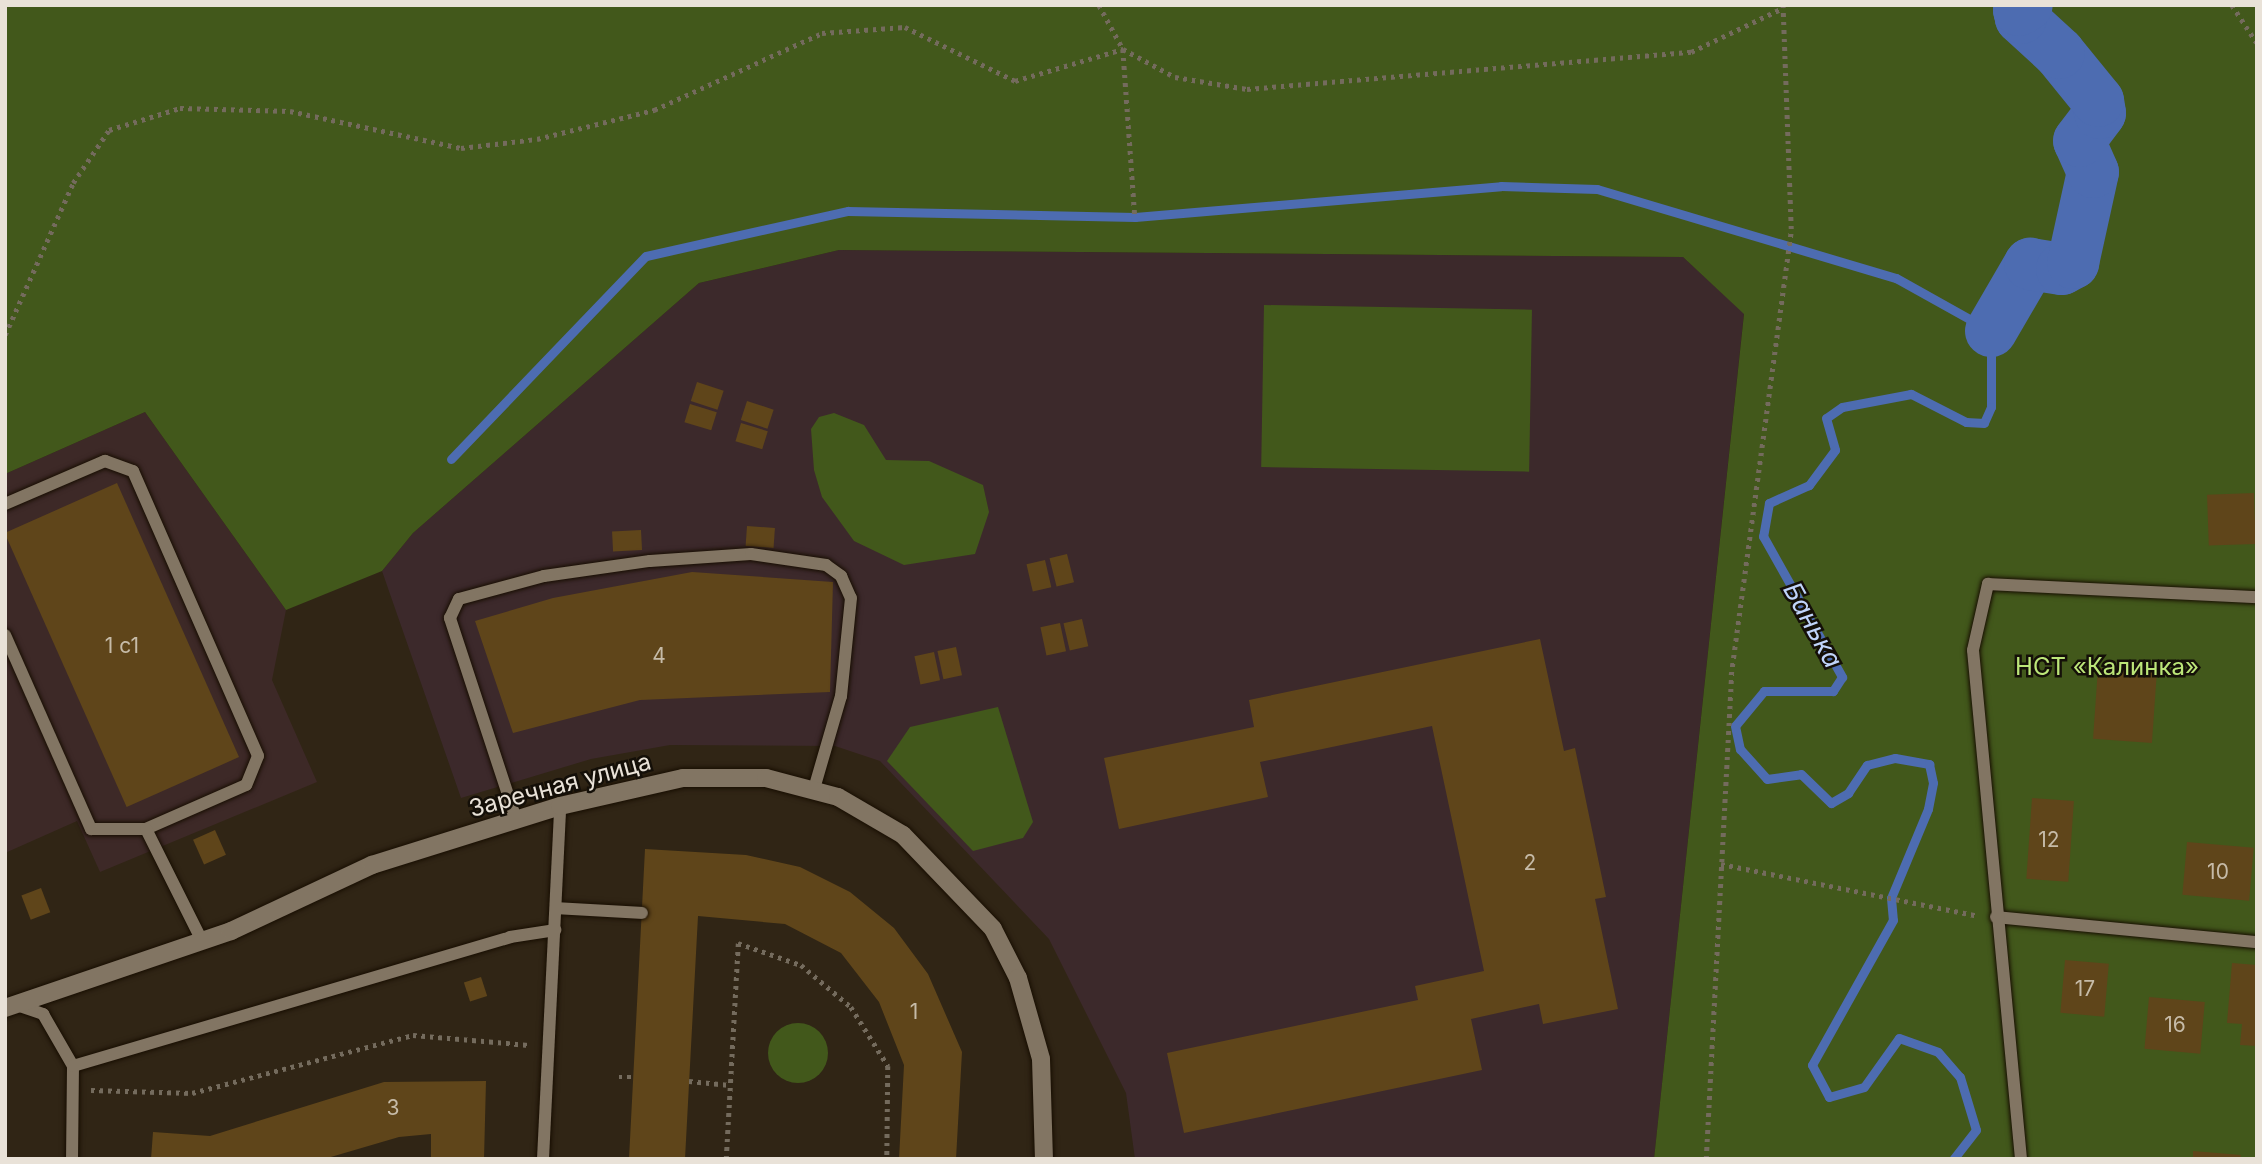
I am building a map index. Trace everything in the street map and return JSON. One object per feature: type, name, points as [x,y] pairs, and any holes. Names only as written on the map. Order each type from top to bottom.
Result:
[{"type":"street","name":"Заречная улица","points":[[11,1006],[202,941],[372,865],[560,806],[683,778],[766,778],[814,789],[903,835],[993,929],[1018,978],[1041,1059],[1044,1159]]},
{"type":"lane","points":[[5,505],[105,461],[133,471],[258,756],[246,785],[146,830],[91,829],[5,635]]},
{"type":"lane","points":[[516,820],[450,618],[459,599],[544,576],[650,561],[751,554],[826,565],[841,576],[851,598],[841,696],[814,789]]},
{"type":"lane","points":[[2021,1159],[1996,917],[1973,650],[1988,584],[2257,597]]},
{"type":"lane","points":[[543,1159],[551,1047],[560,806]]},
{"type":"lane","points":[[146,830],[202,941]]},
{"type":"lane","points":[[556,908],[642,913]]},
{"type":"lane","points":[[1996,917],[2257,942]]},
{"type":"lane","points":[[73,1066],[510,937],[555,930]]},
{"type":"lane","points":[[11,1006],[43,1014],[73,1066],[77,1091],[72,1159]]},
{"type":"path","points":[[1099,5],[1123,49],[1135,217]]},
{"type":"path","points":[[2232,5],[2257,44]]},
{"type":"path","points":[[5,335],[73,183],[109,130],[180,108],[290,111],[461,148],[537,139],[654,110],[822,33],[905,27],[1015,81],[1123,49],[1175,77],[1247,89],[1691,52],[1783,7],[1791,229],[1731,675],[1706,1159]]},
{"type":"path","points":[[1721,864],[1978,916]]},
{"type":"path","points":[[726,1159],[738,943],[801,965],[851,1007],[888,1066],[887,1159]]},
{"type":"path","points":[[77,1091],[192,1093],[413,1035],[551,1047]]},
{"type":"path","points":[[619,1077],[633,1077]]},
{"type":"path","points":[[689,1082],[730,1085]]},
{"type":"shaded area","points":[[839,250],[1683,257],[1744,313],[1654,1159],[1135,1159],[1126,1093],[1049,939],[880,761],[835,746],[670,745],[591,759],[461,798],[382,571],[413,533],[699,283]]},
{"type":"shaded area","points":[[145,412],[286,610],[272,680],[317,782],[100,872],[77,821],[5,853],[5,474]]},
{"type":"green space","name":"НСТ «Калинка»","points":[[5,5],[2257,5],[2257,1159],[1654,1159],[1744,314],[1683,257],[839,250],[699,283],[413,533],[382,571],[286,610],[145,412],[5,474]]},
{"type":"green space","points":[[1264,305],[1532,310],[1529,472],[1261,467]]},
{"type":"green space","points":[[834,413],[864,425],[886,460],[929,461],[983,485],[989,512],[975,554],[904,565],[854,541],[822,497],[814,470],[811,429],[819,417]]},
{"type":"green space","points":[[998,707],[1033,822],[1023,838],[973,851],[887,761],[910,727]]},
{"type":"green space","points":[[798,1023],[819,1032],[828,1053],[819,1074],[798,1083],[777,1074],[768,1053],[777,1032]]},
{"type":"building","points":[[697,382],[724,391],[717,410],[691,401]]},
{"type":"building","points":[[747,401],[774,410],[767,429],[741,420]]},
{"type":"building","points":[[690,404],[717,412],[711,430],[684,422]]},
{"type":"building","points":[[741,423],[768,431],[762,449],[735,441]]},
{"type":"building","points":[[117,483],[239,757],[127,807],[5,534]]},
{"type":"building","points":[[2254,493],[2256,544],[2209,546],[2207,495]]},
{"type":"building","points":[[747,526],[775,528],[774,548],[746,546]]},
{"type":"building","points":[[641,530],[642,550],[613,551],[612,532]]},
{"type":"building","points":[[1067,554],[1074,582],[1057,586],[1050,558]]},
{"type":"building","points":[[1045,560],[1051,587],[1033,592],[1026,564]]},
{"type":"building","points":[[692,572],[833,582],[830,692],[640,700],[513,733],[475,621],[553,598]]},
{"type":"building","points":[[1082,619],[1088,646],[1070,651],[1063,623]]},
{"type":"building","points":[[1060,623],[1066,651],[1046,656],[1040,627]]},
{"type":"building","points":[[1540,639],[1564,751],[1575,748],[1606,897],[1595,899],[1618,1009],[1543,1024],[1539,1004],[1471,1019],[1482,1070],[1184,1133],[1167,1053],[1418,1000],[1415,986],[1484,971],[1432,726],[1260,762],[1268,797],[1119,829],[1104,758],[1254,727],[1249,700]]},
{"type":"building","points":[[956,647],[962,675],[943,679],[937,651]]},
{"type":"building","points":[[934,652],[940,680],[920,685],[914,656]]},
{"type":"building","points":[[2098,668],[2157,672],[2152,743],[2093,739]]},
{"type":"building","points":[[2032,798],[2074,801],[2068,882],[2026,879]]},
{"type":"building","points":[[215,830],[226,855],[204,864],[193,840]]},
{"type":"building","points":[[2187,842],[2254,848],[2249,901],[2182,895]]},
{"type":"building","points":[[645,849],[746,855],[800,867],[850,892],[894,928],[928,974],[962,1052],[956,1159],[899,1159],[904,1065],[879,1002],[841,953],[785,924],[698,916],[685,1159],[629,1159]]},
{"type":"building","points":[[41,888],[50,912],[31,920],[21,896]]},
{"type":"building","points":[[2065,960],[2109,964],[2104,1017],[2060,1013]]},
{"type":"building","points":[[2232,963],[2257,965],[2257,1046],[2240,1045],[2242,1024],[2227,1023]]},
{"type":"building","points":[[481,977],[487,996],[470,1002],[464,983]]},
{"type":"building","points":[[2149,997],[2205,1002],[2200,1054],[2144,1049]]},
{"type":"building","points":[[486,1081],[484,1159],[431,1159],[431,1134],[399,1137],[324,1159],[151,1159],[153,1132],[210,1136],[384,1082]]},
{"type":"building","points":[[2193,1151],[2241,1155],[2240,1159],[2193,1159]]},
{"type":"waterway","name":"Банька","points":[[1991,331],[2030,264],[2062,269],[2073,263],[2093,172],[2079,141],[2100,113],[2098,101],[2059,53],[2021,18],[2019,10],[2027,5]]},
{"type":"waterway","points":[[451,459],[646,256],[848,211],[1135,217],[1501,186],[1597,189],[1896,278],[1991,331],[1991,407],[1984,423],[1966,422],[1911,394],[1842,407],[1826,418],[1835,450],[1809,485],[1769,503],[1763,536],[1842,677],[1833,691],[1764,691],[1735,726],[1740,749],[1767,779],[1801,774],[1831,803],[1848,793],[1867,765],[1895,758],[1929,764],[1933,783],[1928,809],[1891,898],[1893,920],[1812,1065],[1829,1097],[1864,1087],[1899,1038],[1938,1052],[1960,1077],[1976,1130],[1953,1159]]}]
